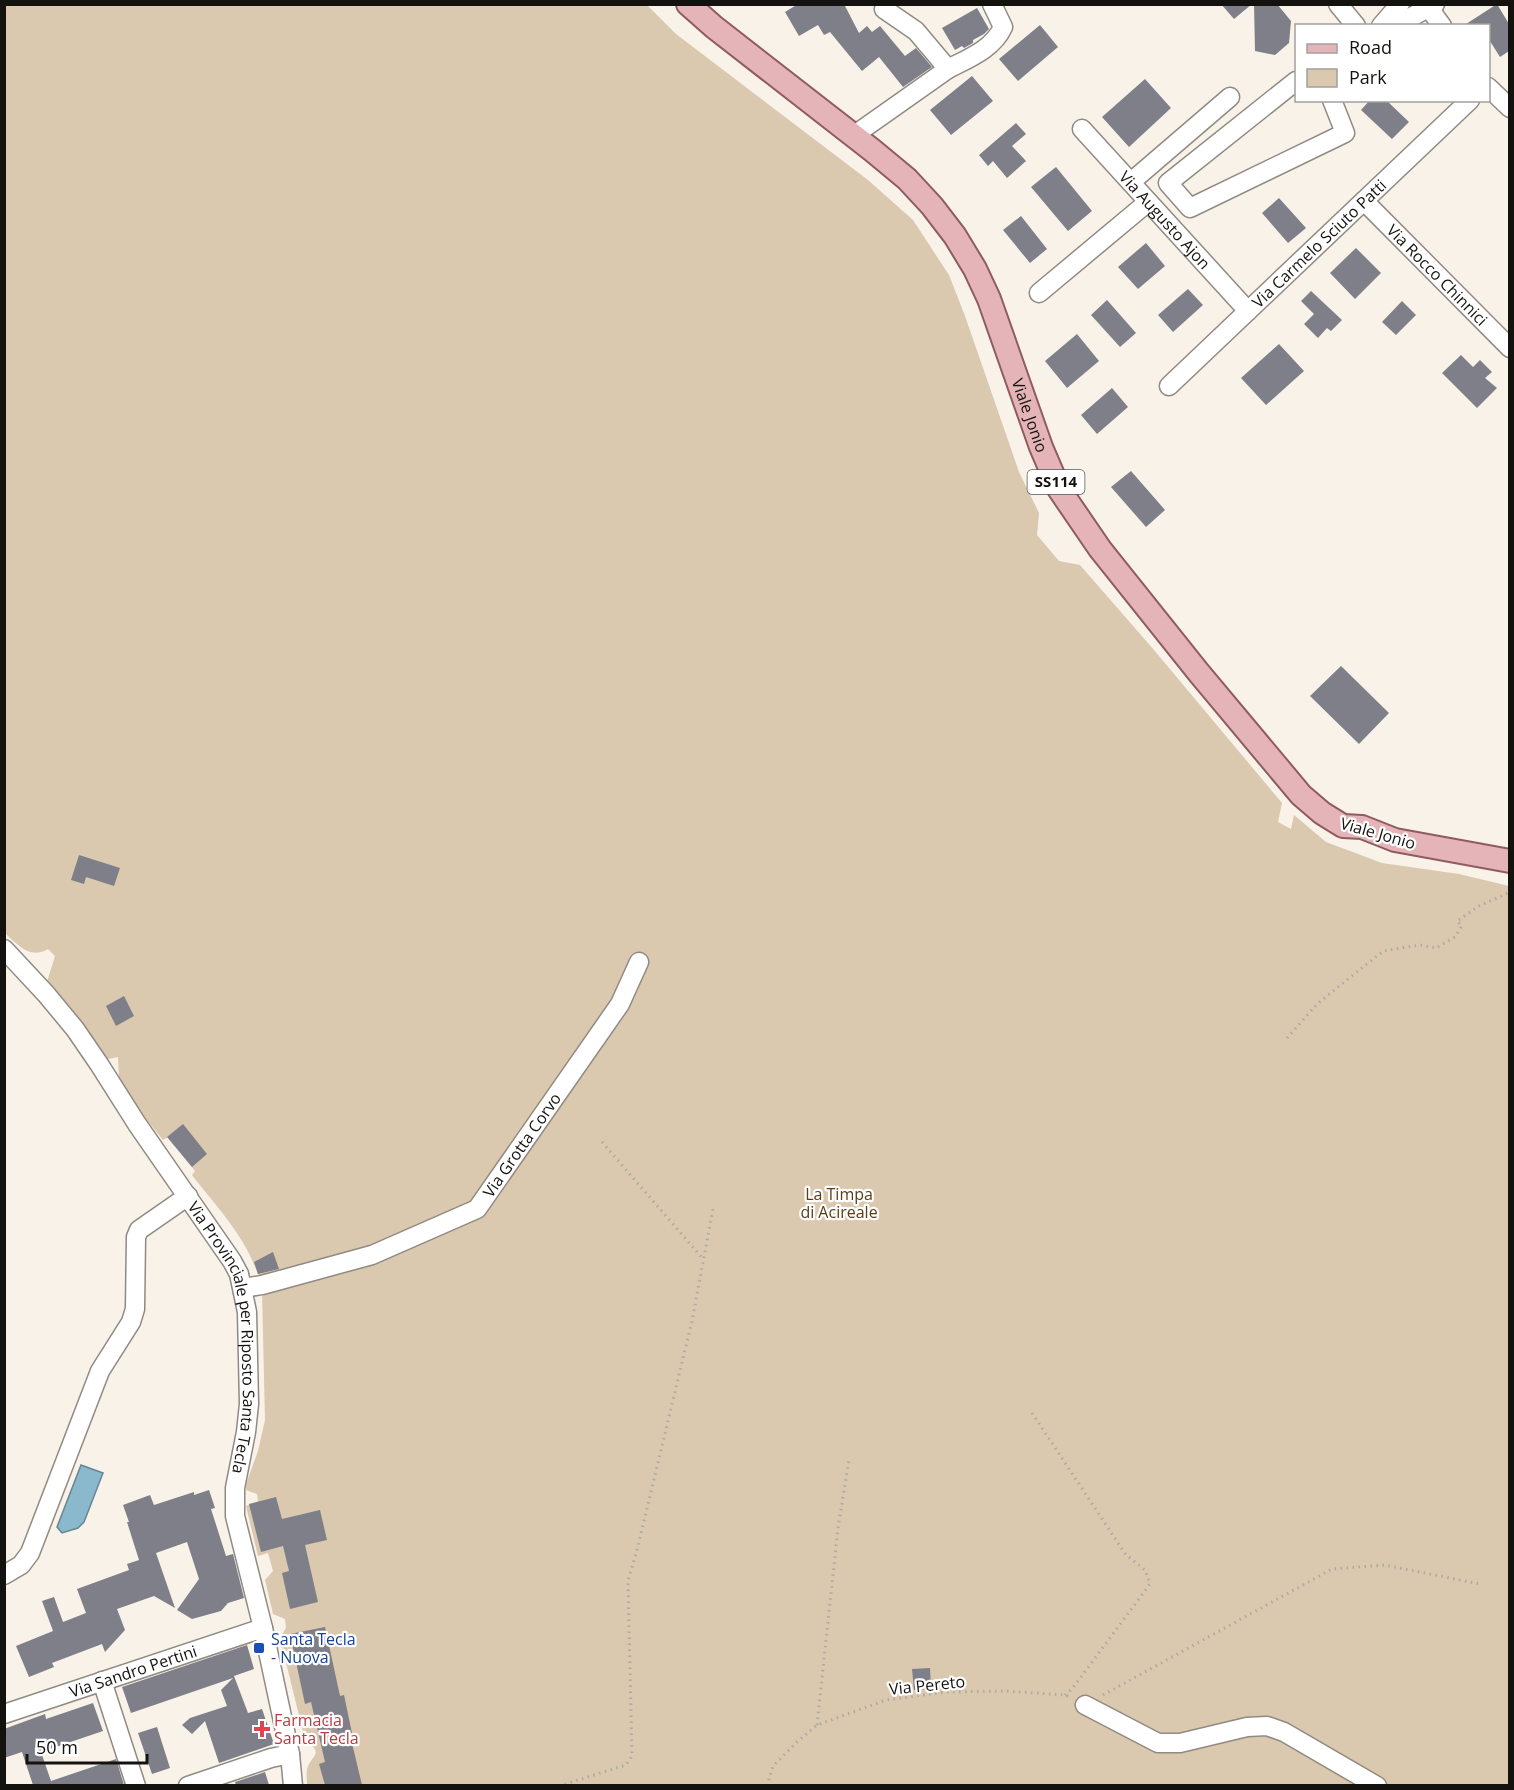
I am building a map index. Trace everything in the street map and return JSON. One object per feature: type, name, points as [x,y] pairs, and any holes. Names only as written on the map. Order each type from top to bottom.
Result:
[{"type":"main road","name":"Viale Jonio","points":[[688,4],[907,179],[932,206],[955,236],[975,268],[1002,334],[1041,447],[1059,489],[1077,519],[1199,673],[1301,795],[1322,813],[1343,826],[1362,827],[1404,842],[1509,861]]},
{"type":"street","points":[[853,136],[948,69],[989,46],[998,38],[1003,27],[992,4]]},
{"type":"street","points":[[1338,4],[1354,24]]},
{"type":"street","points":[[1383,24],[1400,4]]},
{"type":"street","points":[[1398,24],[1430,6],[1441,24]]},
{"type":"street","points":[[884,9],[916,31],[948,69]]},
{"type":"street","points":[[1295,82],[1168,183],[1190,208],[1345,133],[1333,102]]},
{"type":"street","points":[[1490,89],[1509,108]]},
{"type":"street","points":[[1131,182],[1230,97]]},
{"type":"street","name":"Via Carmelo Sciuto Patti","points":[[1168,386],[1468,102]]},
{"type":"street","name":"Via Augusto Ajon","points":[[1082,129],[1248,311]]},
{"type":"street","name":"Via Rocco Chinnici","points":[[1364,201],[1509,348]]},
{"type":"street","points":[[1038,292],[1148,202]]},
{"type":"street","name":"Via Provinciale per Riposto Santa Tecla","points":[[4,950],[46,994],[75,1029],[239,1274],[247,1312],[249,1404],[235,1488],[235,1516],[263,1628],[290,1754],[293,1785]]},
{"type":"street","name":"Via Grotta Corvo","points":[[243,1288],[262,1286],[372,1255],[477,1209],[620,1005],[639,962]]},
{"type":"street","points":[[4,1575],[21,1565],[30,1553],[100,1371],[131,1322],[135,1309],[136,1237],[139,1230],[188,1196]]},
{"type":"street","name":"Via Sandro Pertini","points":[[4,1714],[263,1628]]},
{"type":"street","points":[[102,1682],[136,1785]]},
{"type":"street","points":[[1085,1705],[1158,1743],[1180,1743],[1247,1727],[1267,1726],[1284,1732],[1377,1785]]},
{"type":"street","points":[[188,1785],[290,1754]]},
{"type":"path","points":[[1287,1038],[1317,1004],[1383,951],[1420,945],[1436,948],[1447,943],[1455,937],[1462,926],[1457,921],[1479,906],[1509,892]]},
{"type":"path","points":[[602,1142],[704,1260]]},
{"type":"path","points":[[559,1785],[626,1765],[633,1756],[628,1581],[692,1321],[713,1209]]},
{"type":"path","points":[[1032,1413],[1126,1555],[1145,1570],[1150,1584],[1072,1689],[1065,1695]]},
{"type":"path","points":[[817,1725],[838,1528],[849,1460]]},
{"type":"path","points":[[1085,1705],[1332,1569],[1385,1565],[1480,1584]]},
{"type":"path","name":"Via Pereto","points":[[767,1785],[773,1766],[817,1725],[886,1700],[946,1692],[1006,1690],[1065,1695],[1085,1705]]},
{"type":"green space","name":"La Timpa di Acireale","points":[[5,5],[647,5],[676,34],[868,180],[913,220],[949,275],[1019,472],[1039,513],[1037,535],[1059,561],[1080,565],[1154,650],[1282,803],[1278,822],[1291,829],[1294,815],[1326,842],[1382,863],[1459,874],[1509,886],[1509,1785],[307,1785],[307,1769],[316,1752],[305,1740],[280,1638],[286,1628],[285,1619],[273,1614],[265,1580],[273,1571],[268,1553],[258,1556],[246,1506],[258,1501],[257,1494],[246,1490],[246,1484],[258,1451],[265,1420],[262,1292],[258,1275],[244,1244],[192,1175],[195,1171],[168,1137],[163,1140],[119,1080],[118,1057],[104,1060],[78,1020],[47,982],[55,956],[48,949],[36,953],[25,950],[5,933]]},
{"type":"water","points":[[81,1465],[103,1473],[84,1522],[78,1528],[62,1533],[57,1527]]},
{"type":"building","points":[[798,4],[844,4],[859,33],[867,26],[872,32],[880,26],[905,56],[916,48],[932,67],[903,87],[879,57],[862,71],[830,32],[824,35],[818,25],[799,36],[785,12]]},
{"type":"building","points":[[1221,4],[1252,4],[1234,19]]},
{"type":"building","points":[[1254,4],[1277,4],[1291,21],[1289,43],[1275,55],[1255,51]]},
{"type":"building","points":[[1497,4],[1509,24],[1509,51],[1500,57],[1490,41],[1490,24],[1466,24]]},
{"type":"building","points":[[977,8],[989,29],[973,40],[973,43],[955,50],[942,28]]},
{"type":"building","points":[[1040,25],[1058,47],[1018,81],[999,59]]},
{"type":"building","points":[[972,76],[993,101],[951,135],[930,110]]},
{"type":"building","points":[[1145,79],[1171,108],[1129,147],[1102,117]]},
{"type":"building","points":[[1368,102],[1388,102],[1409,122],[1392,139],[1361,110]]},
{"type":"building","points":[[1016,123],[1026,134],[1012,146],[1026,161],[1007,178],[993,161],[988,166],[979,155]]},
{"type":"building","points":[[1056,167],[1092,211],[1068,231],[1031,187]]},
{"type":"building","points":[[1279,198],[1306,228],[1288,243],[1262,213]]},
{"type":"building","points":[[1021,216],[1047,249],[1030,263],[1003,230]]},
{"type":"building","points":[[1146,243],[1165,266],[1138,289],[1118,267]]},
{"type":"building","points":[[1356,248],[1381,273],[1355,299],[1330,273]]},
{"type":"building","points":[[1188,289],[1203,305],[1173,332],[1158,315]]},
{"type":"building","points":[[1311,291],[1342,320],[1331,331],[1327,328],[1318,338],[1304,324],[1314,314],[1301,301]]},
{"type":"building","points":[[1107,300],[1136,333],[1120,347],[1091,315]]},
{"type":"building","points":[[1402,301],[1416,315],[1396,335],[1382,322]]},
{"type":"building","points":[[1077,334],[1099,361],[1067,388],[1045,361]]},
{"type":"building","points":[[1279,344],[1304,371],[1266,405],[1241,378]]},
{"type":"building","points":[[1461,355],[1473,367],[1480,360],[1492,372],[1485,378],[1497,388],[1477,408],[1442,373]]},
{"type":"building","points":[[1112,388],[1128,407],[1097,434],[1081,415]]},
{"type":"building","points":[[1131,471],[1165,510],[1146,527],[1111,487]]},
{"type":"building","points":[[1341,666],[1389,713],[1359,744],[1310,696]]},
{"type":"building","points":[[79,855],[120,868],[114,886],[86,877],[84,884],[71,880]]},
{"type":"building","points":[[124,996],[134,1016],[116,1026],[106,1006]]},
{"type":"building","points":[[183,1124],[207,1154],[192,1167],[167,1137]]},
{"type":"building","points":[[273,1252],[279,1269],[258,1274],[254,1262]]},
{"type":"building","points":[[209,1490],[215,1508],[211,1509],[226,1556],[233,1554],[244,1598],[228,1603],[221,1611],[192,1619],[177,1610],[199,1579],[187,1542],[156,1553],[175,1608],[154,1596],[117,1609],[125,1630],[105,1652],[102,1644],[52,1663],[54,1667],[29,1677],[16,1646],[53,1631],[42,1601],[54,1597],[63,1622],[86,1613],[77,1589],[129,1570],[127,1564],[139,1560],[123,1505],[150,1495],[154,1505],[194,1492],[194,1495]]},
{"type":"building","points":[[276,1497],[282,1519],[320,1510],[327,1540],[305,1545],[318,1602],[290,1609],[282,1573],[289,1571],[283,1546],[261,1552],[249,1504]]},
{"type":"building","points":[[325,1627],[340,1696],[344,1695],[362,1785],[325,1785],[319,1764],[325,1762],[311,1702],[305,1704],[290,1634]]},
{"type":"building","points":[[247,1645],[254,1669],[234,1676],[248,1713],[262,1709],[274,1744],[219,1763],[205,1721],[192,1734],[182,1725],[190,1718],[227,1706],[221,1690],[233,1678],[131,1713],[122,1687]]},
{"type":"building","points":[[930,1668],[931,1689],[914,1690],[912,1669]]},
{"type":"building","points":[[93,1703],[103,1731],[41,1752],[51,1781],[116,1759],[124,1785],[33,1785],[22,1752],[4,1758],[4,1729],[45,1714],[46,1719]]},
{"type":"building","points":[[157,1727],[170,1768],[152,1774],[138,1733]]},
{"type":"building","points":[[265,1772],[269,1785],[236,1785],[235,1782]]},
{"type":"place","name":"Santa Tecla - Nuova","points":[[259,1648]]},
{"type":"place","name":"Farmacia Santa Tecla","points":[[262,1729]]}]
